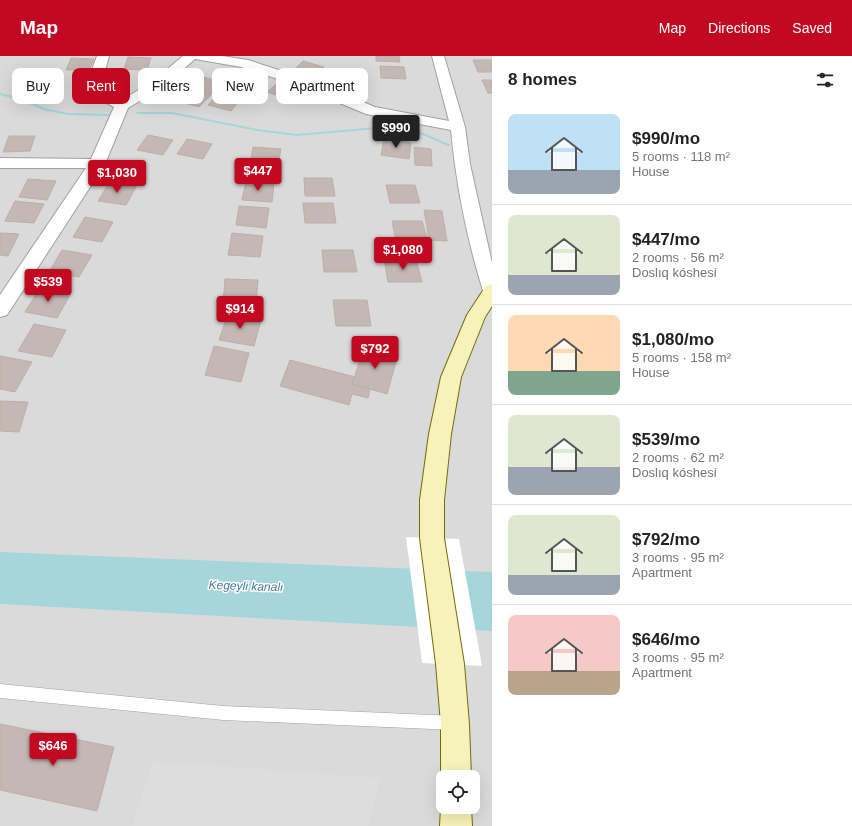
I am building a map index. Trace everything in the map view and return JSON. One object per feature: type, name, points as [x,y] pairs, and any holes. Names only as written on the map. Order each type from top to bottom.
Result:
[{"type":"main road","points":[[456,770],[455,724],[450,664],[432,538],[434,485],[440,434],[451,377],[476,315],[492,291]]},
{"type":"main road","points":[[456,814],[456,826]]},
{"type":"street","points":[[103,56],[96,78],[99,93],[122,106]]},
{"type":"street","points":[[0,310],[97,164],[122,106],[158,84],[191,56]]},
{"type":"street","points":[[196,56],[243,63],[304,83],[370,111],[458,128]]},
{"type":"street","points":[[438,56],[458,128],[462,164],[480,253],[492,291]]},
{"type":"street","points":[[0,163],[97,164]]},
{"type":"lane","points":[[0,691],[223,713],[455,724]]},
{"type":"shaded area","points":[[0,56],[492,56],[492,826],[0,826]]},
{"type":"shaded area","points":[[153,761],[380,778],[368,826],[132,826]]},
{"type":"water","name":"Kegeyli kanalı","points":[[0,552],[492,572],[492,631],[0,604]]},
{"type":"pier","points":[[406,537],[459,539],[482,666],[422,663]]},
{"type":"building","points":[[376,56],[399,56],[400,62],[376,61]]},
{"type":"building","points":[[128,57],[151,58],[148,68],[138,68],[138,70],[124,68]]},
{"type":"building","points":[[71,58],[94,59],[90,68],[72,68],[72,70],[66,70]]},
{"type":"building","points":[[473,60],[492,60],[492,72],[478,72]]},
{"type":"building","points":[[303,61],[324,67],[323,68],[296,68]]},
{"type":"building","points":[[380,66],[404,67],[406,79],[381,78]]},
{"type":"building","points":[[204,77],[212,79],[211,94],[204,92]]},
{"type":"building","points":[[482,80],[492,80],[492,93],[488,93]]},
{"type":"building","points":[[276,84],[276,95],[268,91]]},
{"type":"building","points":[[204,93],[211,95],[204,102]]},
{"type":"building","points":[[212,101],[212,104],[237,104],[231,111],[208,105]]},
{"type":"building","points":[[188,104],[202,104],[199,107]]},
{"type":"building","points":[[148,135],[173,140],[163,155],[137,150]]},
{"type":"building","points":[[9,136],[35,136],[30,151],[3,152]]},
{"type":"building","points":[[187,139],[212,144],[203,159],[177,154]]},
{"type":"building","points":[[384,139],[411,143],[409,159],[381,155]]},
{"type":"building","points":[[253,147],[281,149],[278,165],[250,164]]},
{"type":"building","points":[[414,147],[431,149],[432,166],[415,165]]},
{"type":"building","points":[[304,178],[332,178],[335,196],[305,196]]},
{"type":"building","points":[[28,179],[56,181],[47,200],[19,197]]},
{"type":"building","points":[[246,181],[274,184],[272,202],[242,200]]},
{"type":"building","points":[[109,183],[136,187],[126,205],[98,201]]},
{"type":"building","points":[[386,185],[415,185],[420,203],[390,203]]},
{"type":"building","points":[[15,201],[44,204],[34,223],[5,221]]},
{"type":"building","points":[[303,203],[333,203],[336,223],[305,223]]},
{"type":"building","points":[[239,206],[269,208],[266,228],[236,225]]},
{"type":"building","points":[[424,210],[442,211],[447,241],[429,240]]},
{"type":"building","points":[[85,217],[113,222],[102,242],[73,237]]},
{"type":"building","points":[[392,221],[422,221],[428,241],[396,241]]},
{"type":"building","points":[[0,233],[19,234],[8,256],[0,255]]},
{"type":"building","points":[[232,233],[263,236],[260,257],[228,255]]},
{"type":"building","points":[[62,250],[92,255],[79,277],[49,272]]},
{"type":"building","points":[[322,250],[353,250],[357,272],[324,272]]},
{"type":"building","points":[[384,259],[416,259],[422,282],[388,282]]},
{"type":"building","points":[[225,279],[258,280],[256,305],[223,303]]},
{"type":"building","points":[[40,288],[71,293],[57,318],[25,312]]},
{"type":"building","points":[[333,300],[367,300],[371,326],[336,326]]},
{"type":"building","points":[[228,314],[261,320],[254,346],[219,340]]},
{"type":"building","points":[[34,324],[66,330],[52,357],[18,351]]},
{"type":"building","points":[[214,346],[249,353],[241,382],[205,375]]},
{"type":"building","points":[[365,346],[398,355],[387,394],[352,384]]},
{"type":"building","points":[[0,356],[32,362],[15,392],[0,389]]},
{"type":"building","points":[[290,360],[355,377],[352,384],[370,389],[368,398],[352,394],[349,405],[280,386]]},
{"type":"building","points":[[0,401],[28,402],[19,432],[0,431]]},
{"type":"building","points":[[0,724],[114,747],[97,811],[0,790]]},
{"type":"waterway","points":[[0,94],[21,99],[44,109],[68,114],[108,115]]},
{"type":"waterway","points":[[138,113],[172,113],[257,130],[297,135],[407,127],[449,145]]}]
